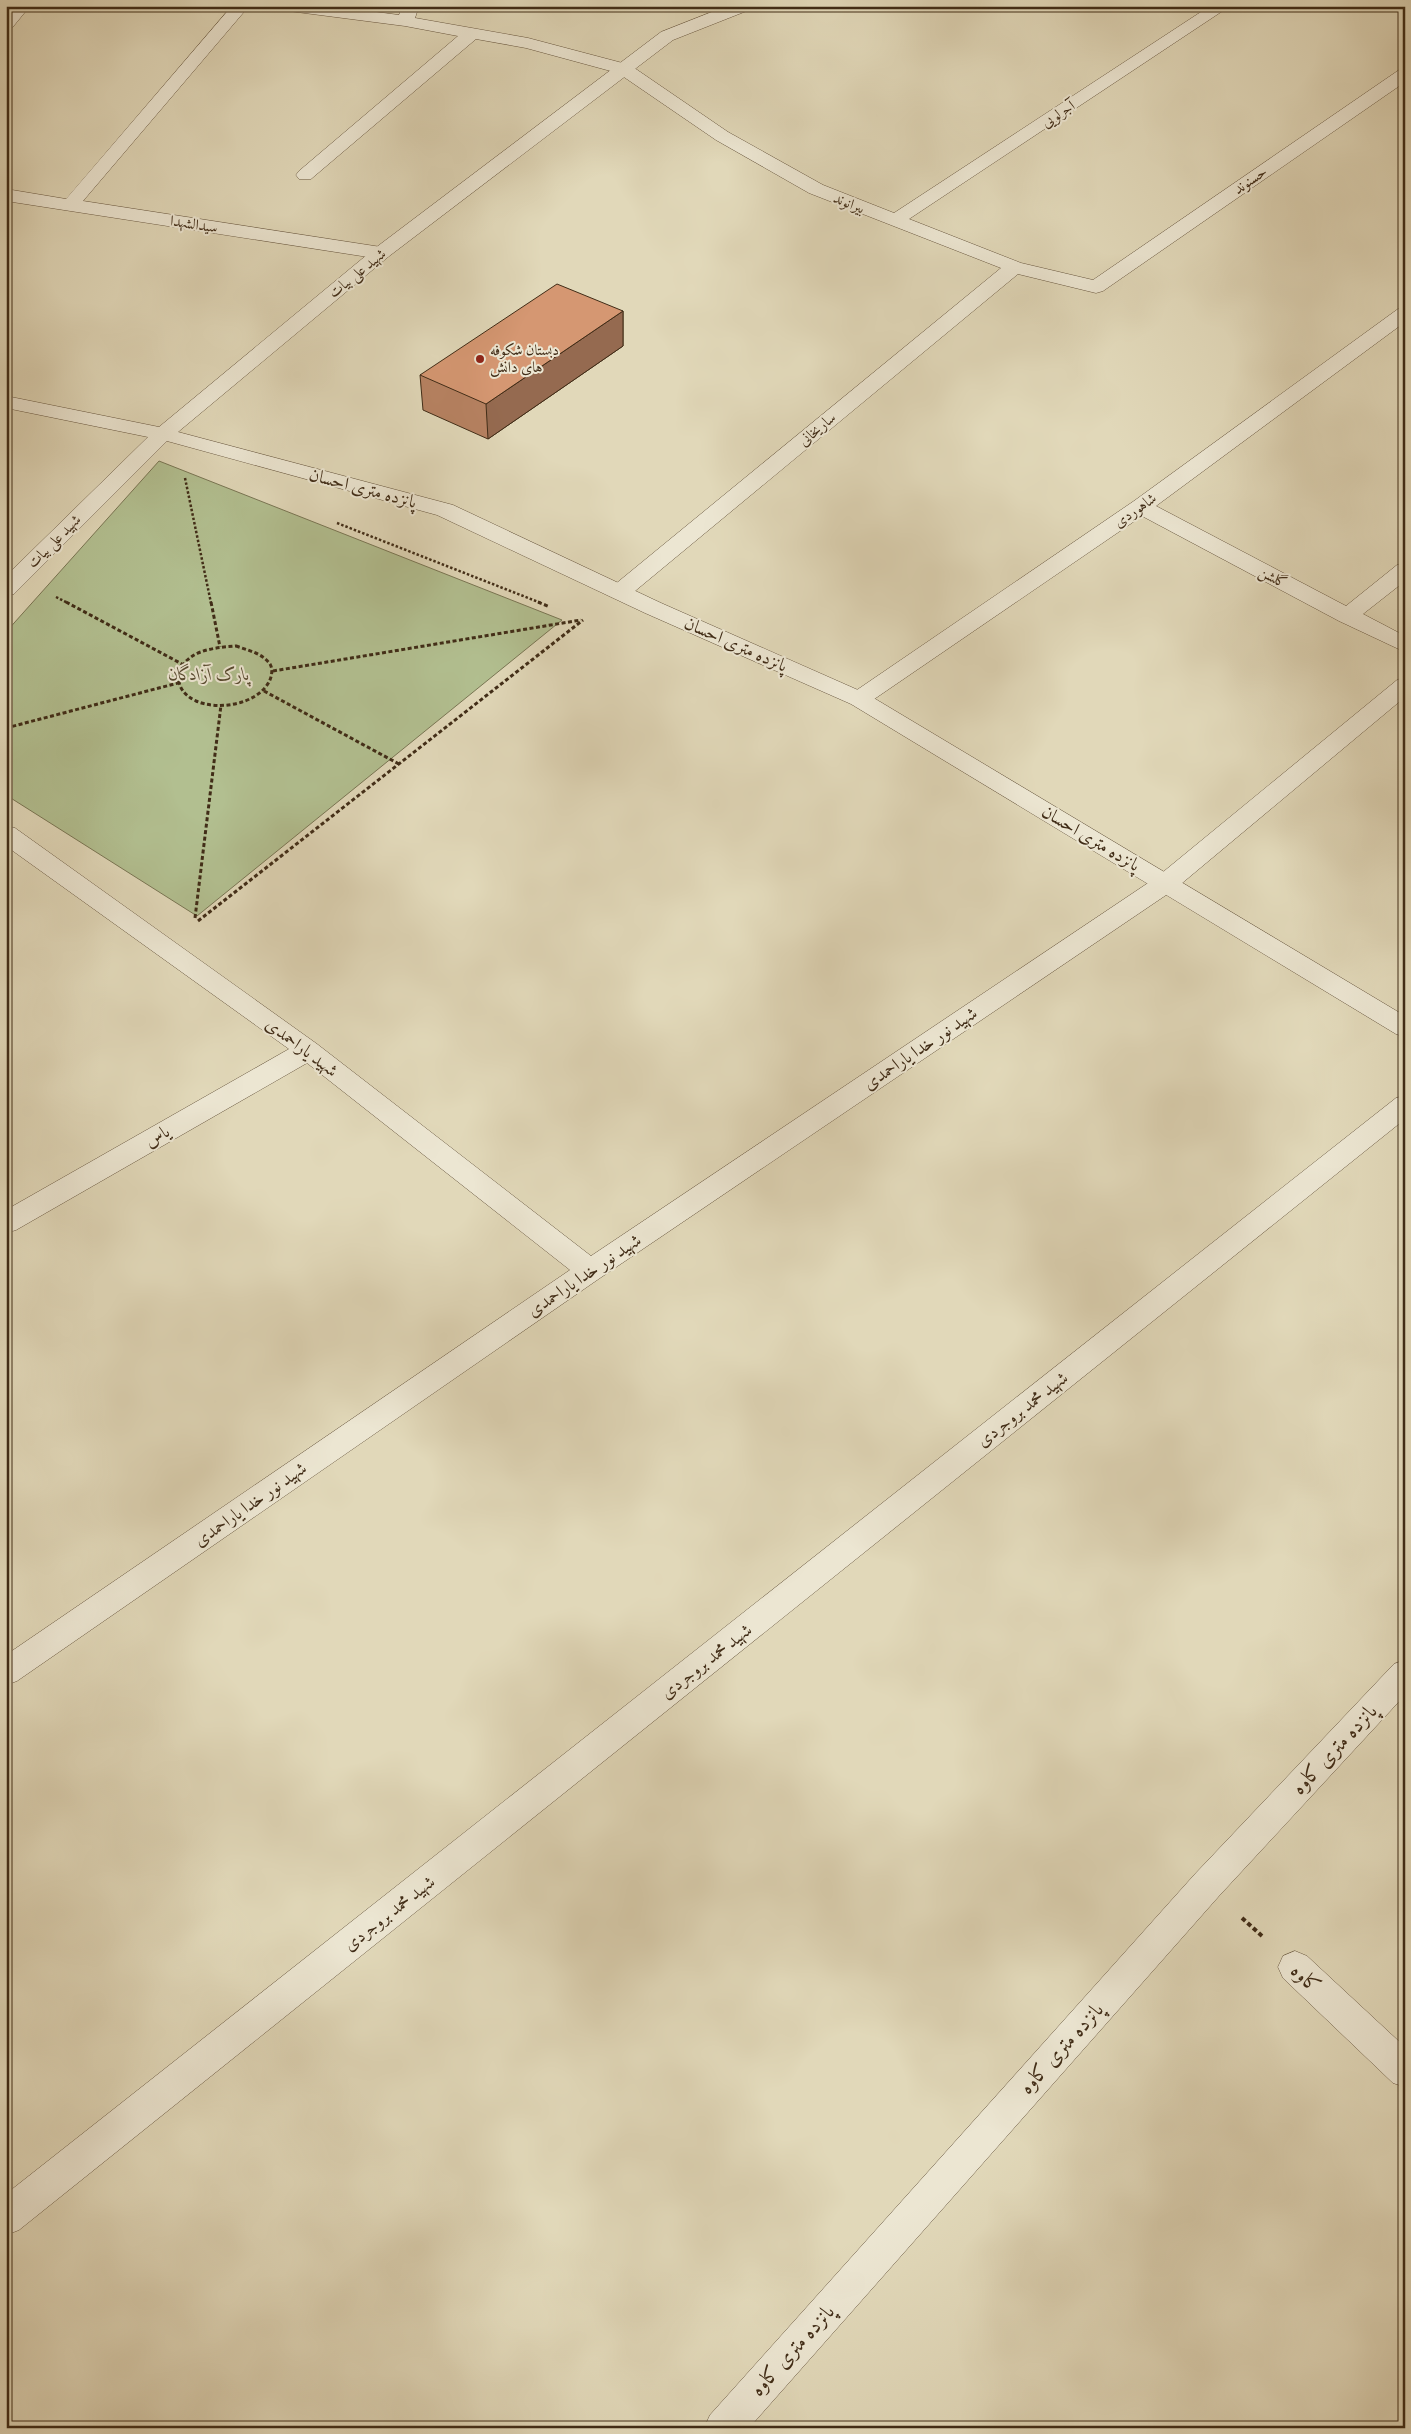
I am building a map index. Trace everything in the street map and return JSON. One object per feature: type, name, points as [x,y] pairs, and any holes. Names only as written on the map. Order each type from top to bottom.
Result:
[{"type":"street","points":[[6,24],[22,6]]},
{"type":"street","points":[[70,205],[241,6]]},
{"type":"street","name":"بیرانوند","points":[[289,6],[408,14],[472,33],[528,43],[624,69],[722,136],[816,189],[1014,267],[1096,287]]},
{"type":"street","name":"شهید علی بیات","points":[[12,583],[163,434],[381,253],[667,36],[743,6]]},
{"type":"street","name":"آجرلویی","points":[[894,221],[1222,6]]},
{"type":"street","points":[[305,175],[472,33]]},
{"type":"street","name":"حسنوند","points":[[1096,287],[1405,74]]},
{"type":"street","name":"سیدالشهدا","points":[[6,196],[381,253]]},
{"type":"street","name":"ساریخانی","points":[[621,591],[1014,267]]},
{"type":"street","name":"شاهوردی","points":[[859,699],[1142,506],[1405,313]]},
{"type":"street","name":"پانزده متری احسان","points":[[6,402],[163,434],[445,510],[654,608],[859,699],[1405,1028]]},
{"type":"street","name":"گلشن","points":[[1142,506],[1154,516],[1405,645]]},
{"type":"street","points":[[1347,616],[1405,570]]},
{"type":"street","name":"شهید نور خدا یاراحمدی","points":[[6,1672],[590,1271],[1166,883],[1405,685]]},
{"type":"street","name":"شهید یاراحمدی","points":[[6,834],[308,1050],[590,1271]]},
{"type":"street","name":"یاس","points":[[6,1223],[308,1050]]},
{"type":"street","name":"شهید محمد بروجردی","points":[[6,2217],[1405,1105]]},
{"type":"street","name":"پانزده متری کاوه","points":[[723,2428],[1207,1885],[1405,1673]]},
{"type":"street","name":"کاوه","points":[[1295,1967],[1405,2071]]},
{"type":"path","points":[[184,472],[220,647]]},
{"type":"path","points":[[328,520],[556,609]]},
{"type":"path","points":[[12,583],[182,664]]},
{"type":"path","points":[[574,616],[584,620]]},
{"type":"path","points":[[273,671],[584,620]]},
{"type":"path","points":[[221,705],[195,924],[584,620]]},
{"type":"path","points":[[236,646],[262,654],[270,662],[273,671],[271,681],[264,690],[252,698],[221,705],[206,704],[192,699],[182,692],[178,683],[178,674],[182,664],[192,656],[205,650],[236,646]]},
{"type":"path","points":[[6,728],[178,683]]},
{"type":"path","points":[[264,690],[399,764]]},
{"type":"path","name":"کاوه","points":[[1207,1885],[1295,1967]]},
{"type":"green space","name":"پارک آزادگان","points":[[159,461],[562,620],[197,916],[6,795],[6,632]]},
{"type":"building","points":[[557,284],[623,311],[486,404],[420,375]]},
{"type":"place","name":"دبستان شکوفه های دانش","points":[[480,359]]}]
